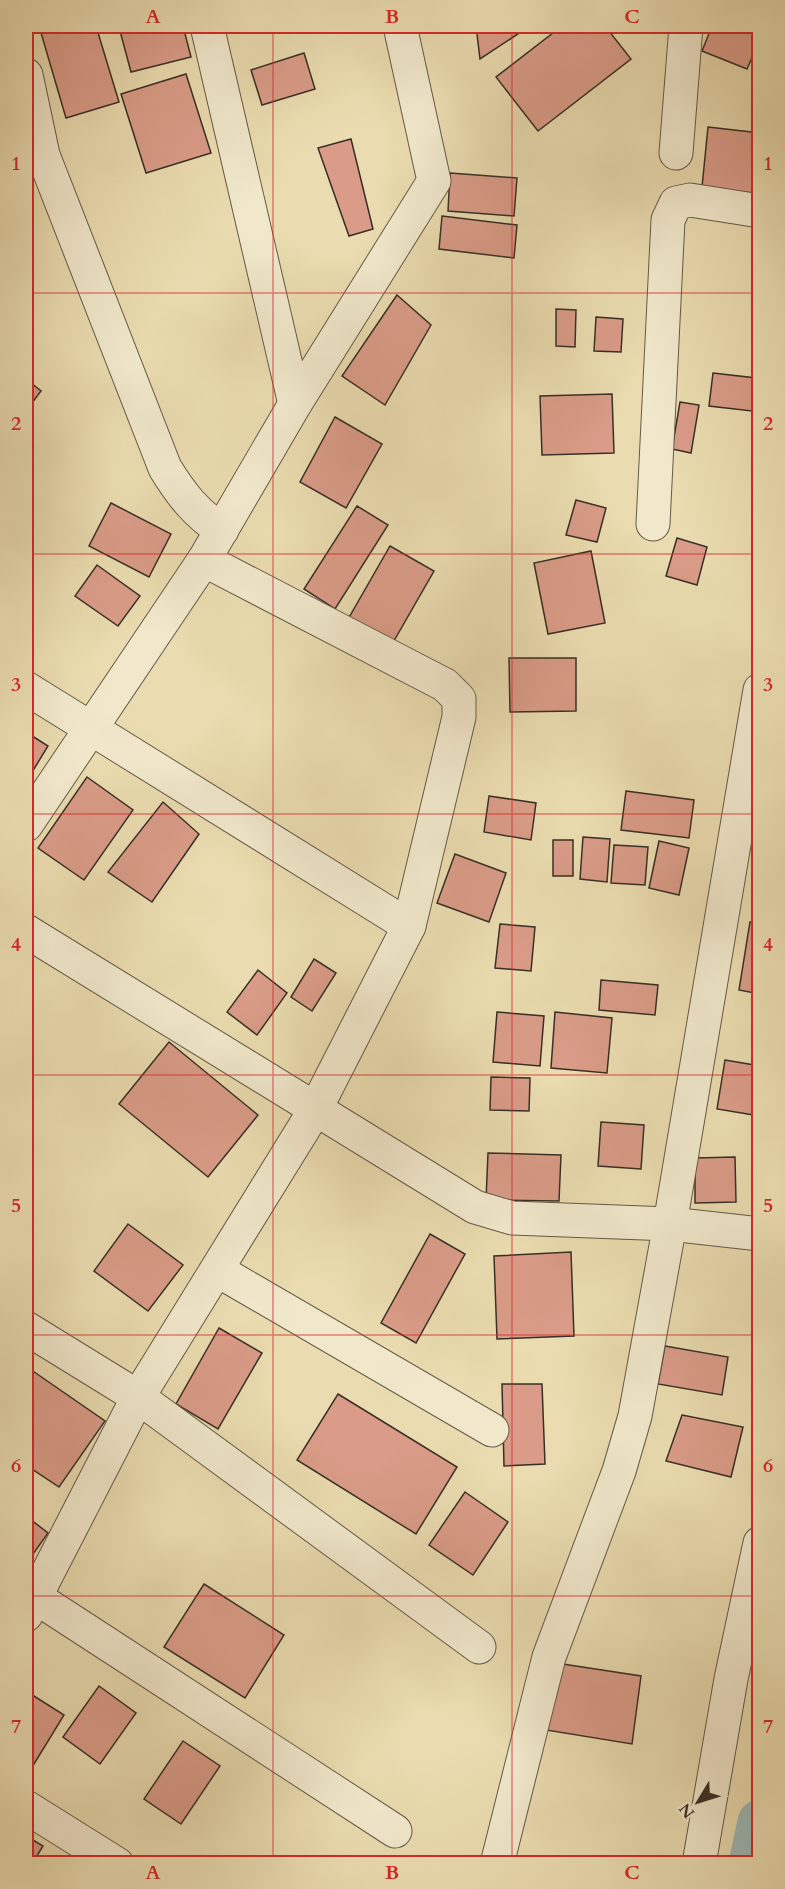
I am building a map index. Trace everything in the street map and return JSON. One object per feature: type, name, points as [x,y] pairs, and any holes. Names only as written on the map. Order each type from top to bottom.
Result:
[{"type":"street","points":[[207,26],[295,404]]},
{"type":"street","points":[[26,825],[204,560],[295,404],[434,181],[400,26]]},
{"type":"street","points":[[676,153],[686,26]]},
{"type":"street","points":[[26,75],[34,157],[165,468],[182,497],[203,518],[222,531]]},
{"type":"street","points":[[653,524],[668,220],[676,203],[690,200],[759,211]]},
{"type":"street","points":[[204,560],[445,685],[459,699],[459,717],[409,926],[315,1110],[138,1397],[29,1601],[395,1831]]},
{"type":"street","points":[[26,688],[409,926]]},
{"type":"street","points":[[497,1863],[549,1657],[619,1471],[635,1416],[670,1224],[759,690]]},
{"type":"street","points":[[26,931],[475,1207],[492,1214],[512,1218],[670,1224],[759,1234]]},
{"type":"street","points":[[217,1270],[492,1430]]},
{"type":"street","points":[[26,1328],[138,1397],[479,1647]]},
{"type":"street","points":[[699,1863],[731,1679],[759,1543]]},
{"type":"street","points":[[26,1807],[117,1863]]},
{"type":"building","points":[[39,26],[96,26],[119,102],[66,118]]},
{"type":"building","points":[[140,26],[183,26],[191,57],[131,72],[120,31]]},
{"type":"building","points":[[476,26],[530,26],[480,59]]},
{"type":"building","points":[[562,26],[605,26],[631,59],[538,131],[496,77]]},
{"type":"building","points":[[712,26],[760,26],[760,39],[747,69],[702,51]]},
{"type":"building","points":[[304,53],[315,89],[262,105],[251,70]]},
{"type":"building","points":[[186,74],[211,153],[146,173],[121,94]]},
{"type":"building","points":[[708,127],[760,133],[760,194],[702,187]]},
{"type":"building","points":[[351,139],[373,229],[349,236],[318,148]]},
{"type":"building","points":[[450,173],[517,178],[514,216],[448,211]]},
{"type":"building","points":[[442,216],[517,225],[514,258],[439,249]]},
{"type":"building","points":[[397,295],[431,325],[385,405],[342,376]]},
{"type":"building","points":[[556,309],[576,310],[575,347],[556,346]]},
{"type":"building","points":[[596,317],[623,319],[621,352],[594,351]]},
{"type":"building","points":[[713,373],[756,378],[752,411],[709,406]]},
{"type":"building","points":[[26,379],[41,391],[26,411]]},
{"type":"building","points":[[612,394],[614,453],[542,455],[540,396]]},
{"type":"building","points":[[680,402],[699,405],[691,453],[672,449]]},
{"type":"building","points":[[335,417],[382,444],[346,508],[300,482]]},
{"type":"building","points":[[576,500],[606,508],[597,542],[566,535]]},
{"type":"building","points":[[111,503],[171,534],[149,577],[89,546]]},
{"type":"building","points":[[357,506],[388,525],[335,609],[304,589]]},
{"type":"building","points":[[677,538],[707,547],[697,585],[666,576]]},
{"type":"building","points":[[390,546],[434,571],[391,646],[347,621]]},
{"type":"building","points":[[591,551],[605,623],[548,634],[534,563]]},
{"type":"building","points":[[97,565],[140,596],[118,626],[75,596]]},
{"type":"building","points":[[509,658],[576,658],[576,711],[510,712]]},
{"type":"building","points":[[26,732],[48,746],[26,782]]},
{"type":"building","points":[[87,777],[133,810],[84,880],[38,848]]},
{"type":"building","points":[[626,791],[694,800],[689,838],[621,830]]},
{"type":"building","points":[[489,796],[536,803],[531,840],[484,832]]},
{"type":"building","points":[[163,802],[199,834],[152,902],[108,872]]},
{"type":"building","points":[[583,837],[610,839],[607,882],[580,879]]},
{"type":"building","points":[[553,840],[573,840],[573,876],[553,876]]},
{"type":"building","points":[[659,841],[689,848],[679,895],[649,888]]},
{"type":"building","points":[[614,845],[648,847],[645,885],[611,883]]},
{"type":"building","points":[[455,854],[506,873],[489,922],[437,903]]},
{"type":"building","points":[[750,922],[760,924],[760,994],[739,990]]},
{"type":"building","points":[[500,924],[535,927],[531,971],[495,968]]},
{"type":"building","points":[[314,959],[336,973],[312,1011],[291,997]]},
{"type":"building","points":[[258,970],[287,993],[257,1035],[227,1012]]},
{"type":"building","points":[[601,980],[658,985],[655,1015],[599,1010]]},
{"type":"building","points":[[497,1012],[544,1016],[540,1066],[493,1062]]},
{"type":"building","points":[[555,1012],[612,1018],[607,1073],[551,1068]]},
{"type":"building","points":[[169,1042],[258,1115],[208,1177],[119,1104]]},
{"type":"building","points":[[725,1060],[760,1066],[760,1116],[717,1109]]},
{"type":"building","points":[[491,1077],[530,1078],[529,1111],[490,1110]]},
{"type":"building","points":[[601,1122],[644,1125],[641,1169],[598,1166]]},
{"type":"building","points":[[488,1153],[561,1155],[559,1201],[486,1200]]},
{"type":"building","points":[[735,1157],[736,1202],[695,1203],[695,1158]]},
{"type":"building","points":[[128,1224],[183,1265],[148,1311],[94,1271]]},
{"type":"building","points":[[430,1234],[465,1254],[416,1343],[381,1323]]},
{"type":"building","points":[[571,1252],[574,1336],[497,1339],[494,1256]]},
{"type":"building","points":[[219,1328],[262,1353],[218,1429],[176,1404]]},
{"type":"building","points":[[665,1346],[728,1357],[722,1395],[658,1384]]},
{"type":"building","points":[[27,1367],[105,1421],[59,1487],[26,1465]]},
{"type":"building","points":[[502,1384],[542,1384],[545,1464],[504,1466]]},
{"type":"building","points":[[338,1394],[457,1467],[416,1534],[297,1460]]},
{"type":"building","points":[[682,1415],[743,1427],[731,1477],[666,1461]]},
{"type":"building","points":[[465,1492],[508,1522],[473,1575],[429,1545]]},
{"type":"building","points":[[26,1516],[48,1533],[26,1564]]},
{"type":"building","points":[[204,1584],[284,1635],[245,1698],[164,1647]]},
{"type":"building","points":[[556,1663],[641,1676],[632,1744],[546,1730]]},
{"type":"building","points":[[99,1686],[136,1713],[100,1764],[63,1737]]},
{"type":"building","points":[[26,1691],[64,1715],[26,1777]]},
{"type":"building","points":[[183,1741],[220,1766],[181,1824],[144,1799]]},
{"type":"building","points":[[26,1836],[43,1846],[32,1864],[26,1864]]},
{"type":"building","points":[[372,1857],[401,1864],[371,1864]]},
{"type":"waterway","points":[[751,1864],[760,1822]]}]
